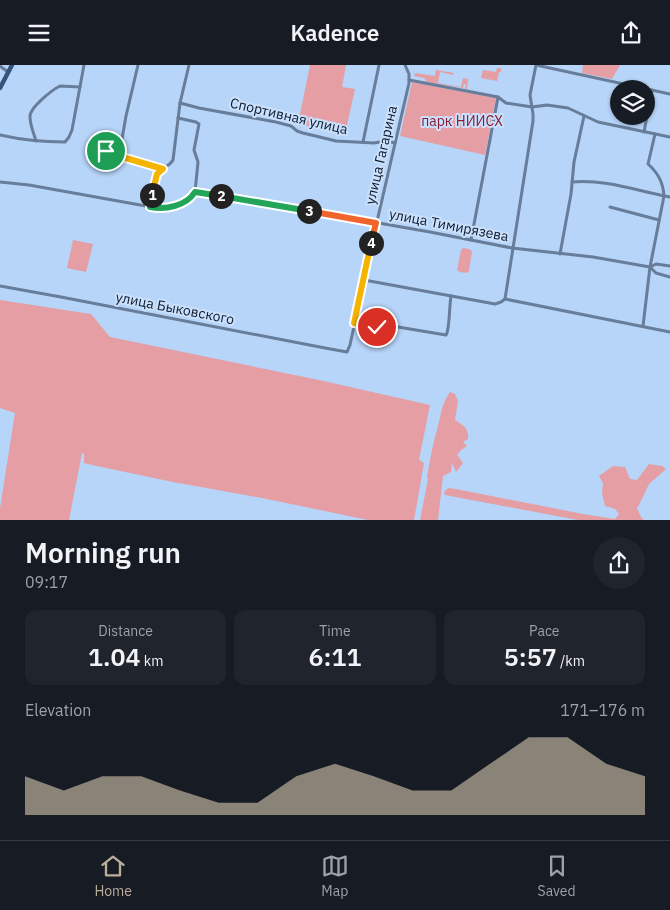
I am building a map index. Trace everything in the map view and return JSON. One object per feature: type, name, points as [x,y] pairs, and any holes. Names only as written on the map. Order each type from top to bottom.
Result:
[{"type":"street","points":[[0,88],[12,65]]},
{"type":"street","points":[[0,135],[36,141],[65,142],[72,129],[84,65]]},
{"type":"street","points":[[119,156],[126,115],[138,65]]},
{"type":"street","points":[[150,207],[156,177],[159,171],[172,162],[180,103],[189,65]]},
{"type":"street","name":"улица Гагарина","points":[[364,142],[379,65]]},
{"type":"street","points":[[405,65],[409,74],[409,80],[498,97],[506,103],[532,107],[547,105],[564,107],[603,123],[670,137]]},
{"type":"street","points":[[505,299],[533,121],[530,95],[536,65],[610,81]]},
{"type":"street","points":[[1,66],[9,73]]},
{"type":"street","name":"улица Гагарина","points":[[347,352],[409,80]]},
{"type":"street","points":[[36,141],[30,115],[35,106],[60,86],[80,87]]},
{"type":"street","points":[[655,91],[670,94]]},
{"type":"street","points":[[471,240],[498,97]]},
{"type":"street","name":"Спортивная улица","points":[[180,103],[276,122],[291,126],[303,133],[336,141],[386,141],[395,143]]},
{"type":"street","points":[[560,254],[574,162],[584,116]]},
{"type":"street","points":[[0,182],[30,185],[150,207],[163,208],[179,204],[188,200],[195,192],[198,161],[194,150],[199,125],[197,122],[178,118]]},
{"type":"street","points":[[644,131],[645,125]]},
{"type":"street","points":[[643,326],[650,267],[664,196],[663,185],[653,168],[648,164],[654,133]]},
{"type":"street","points":[[97,138],[98,144],[106,151],[163,169]]},
{"type":"street","points":[[572,182],[598,182],[670,197]]},
{"type":"street","name":"улица Тимирязева","points":[[195,192],[512,248],[593,257],[650,267],[656,264],[670,267]]},
{"type":"street","points":[[610,207],[659,220]]},
{"type":"street","points":[[650,267],[656,273],[670,277]]},
{"type":"street","points":[[364,280],[495,303],[505,299],[670,332]]},
{"type":"street","name":"улица Быковского","points":[[0,286],[347,352]]},
{"type":"street","points":[[354,323],[374,327],[398,327],[446,335],[450,320],[451,296]]},
{"type":"green space","points":[[310,65],[346,65],[342,87],[355,89],[345,134],[298,124]]},
{"type":"green space","points":[[583,65],[620,65],[612,79],[582,73]]},
{"type":"green space","points":[[497,68],[501,68],[501,72],[499,72],[497,81],[481,78],[483,70],[496,72]]},
{"type":"green space","points":[[436,70],[454,73],[453,75],[440,72],[438,83],[461,87],[463,78],[468,79],[467,89],[465,89],[466,84],[464,84],[463,88],[427,82],[424,78],[414,76],[415,73],[435,76]]},
{"type":"green space","name":"парк НИИСХ","points":[[412,82],[496,98],[485,155],[400,136]]},
{"type":"green space","points":[[73,240],[93,244],[86,272],[67,268]]},
{"type":"green space","points":[[463,248],[472,251],[469,271],[466,273],[457,270]]},
{"type":"green space","points":[[0,300],[91,314],[110,337],[430,405],[419,460],[424,463],[414,520],[368,520],[173,482],[84,463],[84,454],[82,453],[69,520],[0,520],[0,508],[15,413],[0,408]]},
{"type":"green space","points":[[450,392],[455,394],[458,401],[455,420],[466,429],[468,439],[463,442],[467,446],[457,455],[463,463],[456,472],[452,463],[451,472],[443,476],[438,520],[420,520],[433,445],[442,409]]},
{"type":"green space","points":[[649,464],[662,466],[666,469],[649,484],[637,508],[644,520],[578,520],[445,495],[444,492],[448,488],[456,489],[615,519],[619,514],[615,509],[605,506],[602,493],[603,483],[599,476],[613,466],[625,467],[630,479],[637,480]]},
{"type":"route","points":[[106,151],[163,169],[157,174],[150,207],[170,207],[188,200],[195,192],[376,223],[354,323],[377,327]]}]
